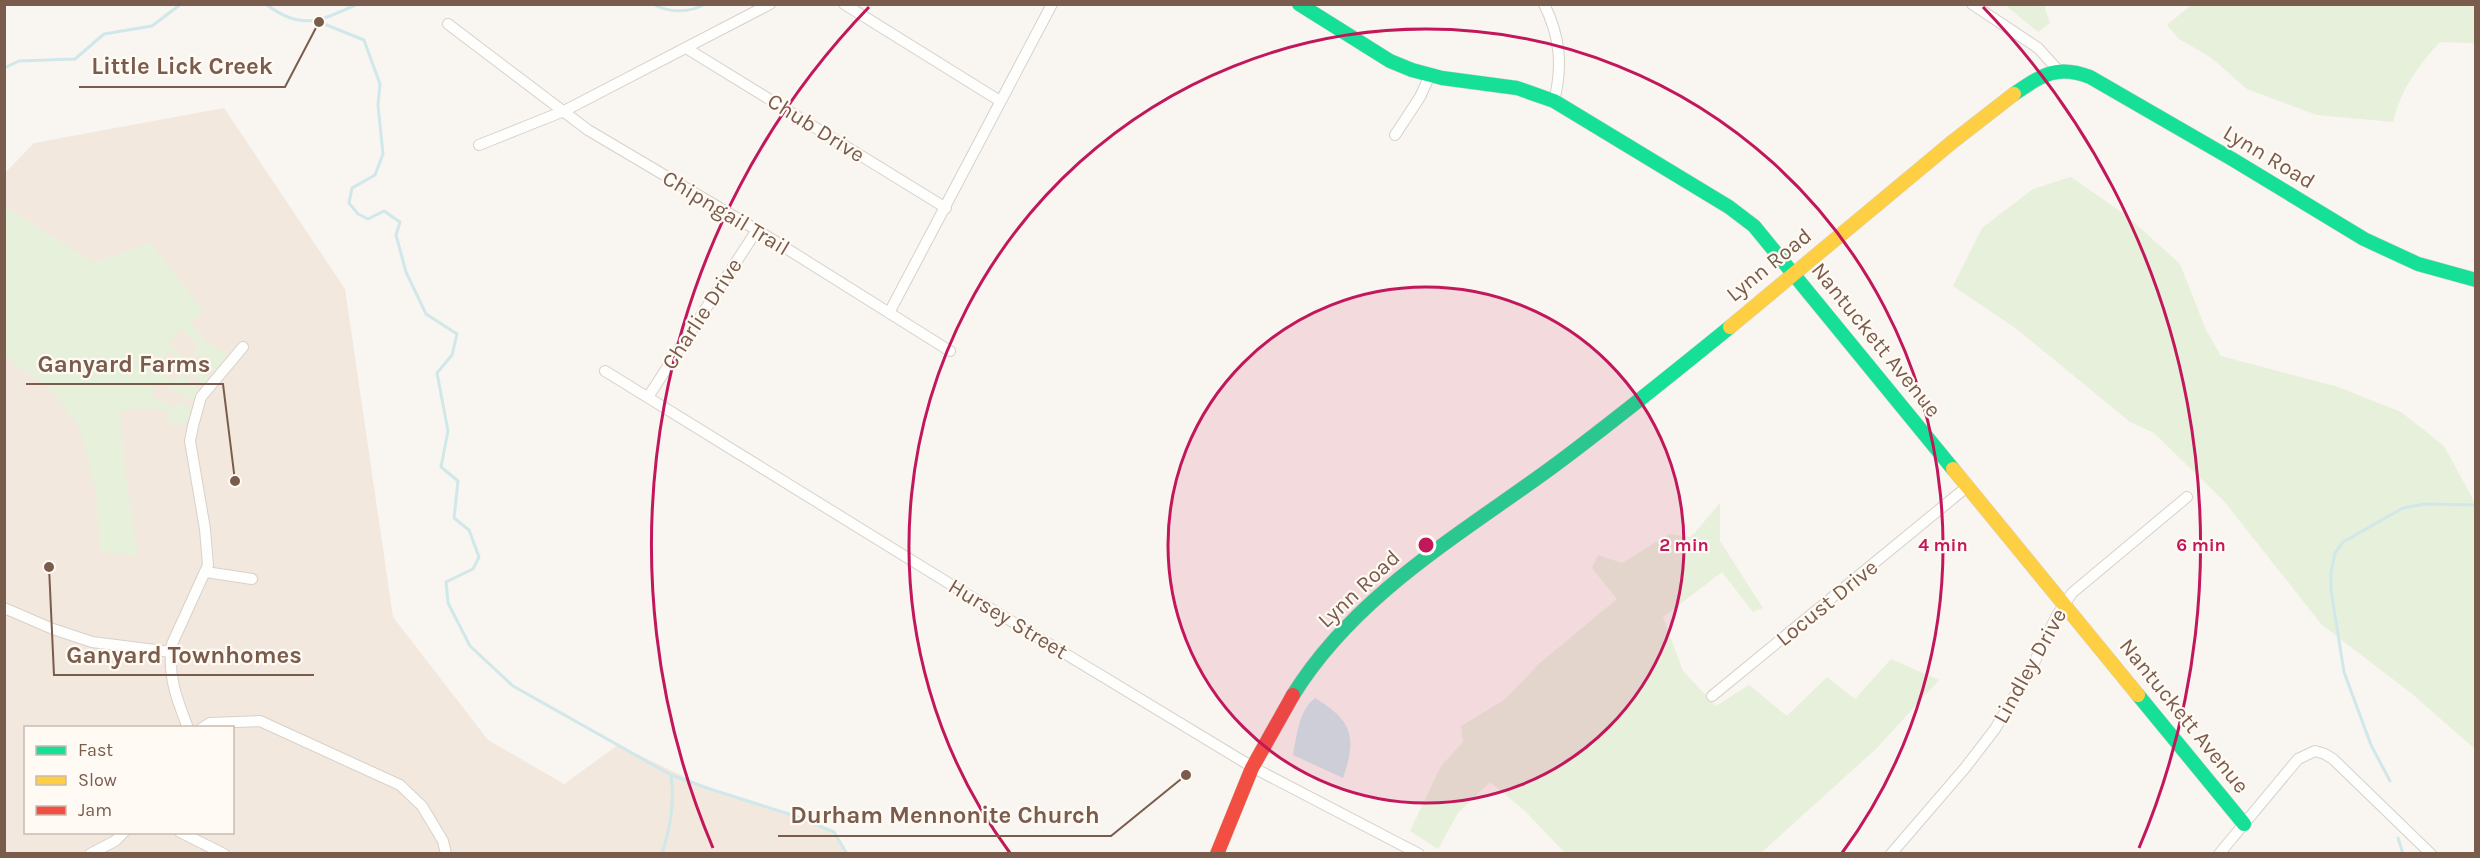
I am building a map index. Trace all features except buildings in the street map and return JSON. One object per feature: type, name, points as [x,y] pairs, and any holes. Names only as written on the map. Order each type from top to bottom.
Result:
[{"type":"street","points":[[479,145],[564,111],[770,4]]},
{"type":"street","points":[[844,4],[1000,101]]},
{"type":"street","points":[[889,313],[1052,4]]},
{"type":"street","name":"Nantuckett Avenue","points":[[1299,4],[1390,61],[1430,75],[1516,88],[1554,101],[1742,216],[1766,238],[2244,824]]},
{"type":"street","points":[[1544,4],[1559,50],[1560,68],[1554,101]]},
{"type":"street","points":[[1972,4],[2038,48],[2058,70]]},
{"type":"street","name":"Chipngail Trail","points":[[448,24],[588,130],[757,231],[950,351]]},
{"type":"street","name":"Chub Drive","points":[[686,48],[946,208]]},
{"type":"street","name":"Lynn Road","points":[[1217,854],[1274,728],[1310,669],[1332,641],[1368,604],[1407,570],[1598,433],[2024,87],[2049,72],[2072,71],[2090,78],[2217,149],[2376,246],[2433,268],[2475,280]]},
{"type":"street","points":[[1395,135],[1420,97],[1430,75]]},
{"type":"street","name":"Charlie Drive","points":[[648,397],[757,231]]},
{"type":"street","points":[[187,726],[172,683],[172,644],[208,565],[205,529],[190,441],[201,398],[243,347]]},
{"type":"street","name":"Hursey Street","points":[[605,371],[950,585],[1254,768],[1419,854]]},
{"type":"street","name":"Locust Drive","points":[[1712,696],[1968,486]]},
{"type":"street","name":"Lindley Drive","points":[[1891,854],[1965,768],[1995,729],[2033,665],[2064,603],[2080,585],[2187,497]]},
{"type":"street","points":[[206,572],[252,579]]},
{"type":"street","points":[[4,608],[53,629],[92,642],[171,652]]},
{"type":"street","points":[[205,726],[210,723],[260,721],[400,785],[422,806],[443,841],[446,854]]},
{"type":"street","points":[[2218,854],[2298,759],[2315,751],[2333,759],[2431,854]]},
{"type":"street","points":[[90,854],[115,841],[122,834]]},
{"type":"street","points":[[184,834],[224,854]]},
{"type":"shaded area","points":[[224,108],[345,289],[393,617],[488,740],[564,784],[618,745],[710,789],[795,816],[834,832],[847,853],[5,853],[5,173],[34,143]]},
{"type":"green space","points":[[2005,5],[2046,5],[2050,23],[2038,32]]},
{"type":"green space","points":[[2191,5],[2475,5],[2475,46],[2472,43],[2440,42],[2411,79],[2393,122],[2317,115],[2247,89],[2210,57],[2179,39],[2167,25]]},
{"type":"green space","points":[[2071,177],[2127,216],[2180,264],[2206,330],[2221,356],[2338,387],[2401,412],[2444,446],[2475,503],[2475,749],[2411,693],[2322,625],[2223,500],[2154,433],[2130,422],[2018,330],[1953,286],[1982,228],[2033,189]]},
{"type":"green space","points":[[4,206],[95,263],[150,242],[204,311],[191,323],[211,344],[226,352],[226,358],[215,372],[193,353],[199,346],[181,329],[168,344],[210,378],[205,383],[200,383],[169,351],[157,367],[174,382],[181,373],[197,387],[199,392],[194,401],[157,382],[151,396],[173,407],[178,403],[187,405],[191,409],[185,425],[166,422],[168,411],[146,408],[120,411],[125,469],[138,556],[101,552],[95,488],[79,426],[51,390],[5,356]]},
{"type":"green space","points":[[1720,503],[1720,541],[1763,608],[1753,612],[1722,572],[1663,617],[1683,671],[1716,706],[1749,685],[1787,716],[1827,677],[1855,699],[1891,659],[1939,680],[1877,748],[1761,853],[1565,853],[1524,810],[1490,782],[1458,813],[1438,849],[1410,831],[1441,766],[1463,742],[1461,726],[1504,700],[1540,663],[1617,599],[1592,568],[1598,555],[1622,563],[1669,534],[1691,537]]},
{"type":"water","points":[[1315,698],[1337,714],[1348,731],[1350,751],[1343,778],[1293,755],[1302,716]]},
{"type":"waterway","points":[[4,68],[19,61],[75,59],[104,34],[152,26],[181,4]]},
{"type":"waterway","points":[[266,4],[279,13],[301,21],[334,15],[358,4]]},
{"type":"waterway","points":[[653,4],[679,11],[705,4]]},
{"type":"waterway","points":[[319,22],[364,40],[380,84],[378,105],[383,154],[375,175],[352,188],[349,203],[358,214],[368,219],[384,211],[400,222],[396,235],[406,272],[426,314],[457,334],[452,355],[437,373],[448,431],[441,467],[458,481],[454,518],[469,530],[479,557],[473,569],[446,582],[448,603],[470,646],[513,686],[671,775],[795,816],[834,832],[847,854]]},
{"type":"waterway","points":[[2390,781],[2371,745],[2344,672],[2331,590],[2331,572],[2335,553],[2343,542],[2403,508],[2425,504],[2476,505]]},
{"type":"waterway","points":[[662,854],[671,815],[671,776]]},
{"type":"waterway","points":[[2398,838],[2403,854]]},
{"type":"traffic: fast","points":[[1299,4],[1390,61],[1412,70],[1442,78],[1517,88],[1554,101],[1729,207],[1754,226],[1953,469]]},
{"type":"traffic: fast","points":[[2014,94],[2050,73],[2068,72],[2090,77],[2364,239],[2418,264],[2476,280]]},
{"type":"traffic: fast","points":[[1293,695],[1318,659],[1377,597],[1445,543],[1596,434],[1730,327]]},
{"type":"traffic: fast","points":[[2138,695],[2244,824]]},
{"type":"traffic: slow","points":[[1730,327],[1951,143],[2014,94]]},
{"type":"traffic: slow","points":[[1953,469],[2138,695]]},
{"type":"traffic: jam","points":[[1217,854],[1252,768],[1293,695]]},
{"type":"place","name":"Little Lick Creek","points":[[319,22]]},
{"type":"place","name":"Ganyard Farms","points":[[235,481]]},
{"type":"place","name":"Ganyard Townhomes","points":[[49,567]]},
{"type":"place","name":"Durham Mennonite Church","points":[[1186,775]]}]
